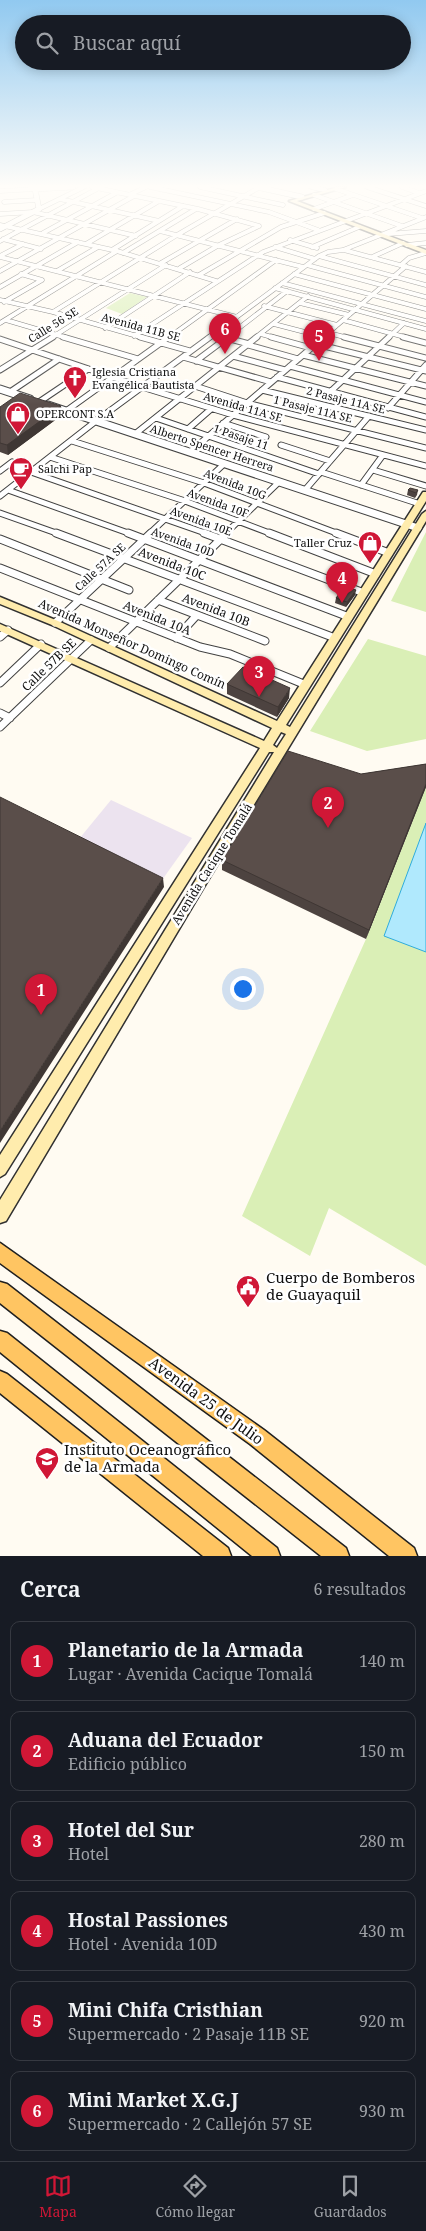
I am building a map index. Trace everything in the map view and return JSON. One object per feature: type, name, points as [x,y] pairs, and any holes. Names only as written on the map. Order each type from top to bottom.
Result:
[{"type":"main road","name":"Avenida Cacique Tomalá","points":[[0,1169],[426,494]]},
{"type":"main road","name":"Avenida Cacique Tomalá","points":[[0,1215],[426,514]]},
{"type":"main road","name":"Avenida Monseñor Domingo Comín","points":[[0,600],[55,623],[89,642],[253,719],[280,727]]},
{"type":"main road","name":"Avenida Monseñor Domingo Comín","points":[[0,609],[109,648],[292,732]]},
{"type":"main road","points":[[0,618],[76,656],[281,752]]},
{"type":"main road","points":[[3,631],[76,656]]},
{"type":"main road","name":"Avenida 25 de Julio","points":[[0,1252],[257,1437],[406,1556]]},
{"type":"main road","points":[[0,1292],[338,1556]]},
{"type":"main road","points":[[0,1340],[269,1556]]},
{"type":"main road","points":[[0,1381],[220,1556]]},
{"type":"street","points":[[13,260],[236,317]]},
{"type":"street","points":[[0,287],[47,260]]},
{"type":"street","points":[[57,271],[76,260]]},
{"type":"street","points":[[0,323],[101,260]]},
{"type":"street","points":[[53,312],[138,260]]},
{"type":"street","points":[[147,260],[216,280]]},
{"type":"street","name":"Calle 56 SE","points":[[0,370],[129,290],[171,260]]},
{"type":"street","points":[[180,268],[194,260]]},
{"type":"street","points":[[199,274],[223,260]]},
{"type":"street","points":[[134,336],[249,260]]},
{"type":"street","points":[[66,411],[276,260],[426,298],[408,316]]},
{"type":"street","points":[[0,496],[96,421],[315,260]]},
{"type":"street","points":[[324,260],[426,285]]},
{"type":"street","points":[[382,260],[426,272]]},
{"type":"street","points":[[190,452],[383,286],[408,260]]},
{"type":"street","points":[[0,271],[18,261]]},
{"type":"street","points":[[105,328],[190,272]]},
{"type":"street","points":[[0,305],[42,280],[22,274]]},
{"type":"street","points":[[294,274],[426,309]]},
{"type":"street","points":[[282,283],[426,321]]},
{"type":"street","points":[[275,288],[426,329]]},
{"type":"street","points":[[196,361],[287,291]]},
{"type":"street","points":[[136,434],[308,296]]},
{"type":"street","name":"Avenida 11B SE","points":[[0,300],[53,312],[190,351]]},
{"type":"street","points":[[255,303],[337,325]]},
{"type":"street","points":[[300,303],[349,315]]},
{"type":"street","points":[[6,320],[138,359]]},
{"type":"street","points":[[343,320],[426,342]]},
{"type":"street","points":[[330,392],[404,323]]},
{"type":"street","points":[[274,324],[324,337]]},
{"type":"street","points":[[329,333],[426,358]]},
{"type":"street","points":[[213,334],[298,360]]},
{"type":"street","points":[[261,334],[311,348]]},
{"type":"street","name":"Avenida 11A SE","points":[[2,341],[211,409],[426,466]]},
{"type":"street","points":[[316,344],[424,370]]},
{"type":"street","points":[[303,355],[426,386]]},
{"type":"street","points":[[233,356],[342,380],[426,402]]},
{"type":"street","name":"Avenida 11B SE","points":[[183,357],[271,382]]},
{"type":"street","points":[[10,392],[59,359]]},
{"type":"street","points":[[388,408],[424,370],[426,365]]},
{"type":"street","points":[[39,402],[88,369]]},
{"type":"street","points":[[277,377],[388,408],[420,413],[426,418]]},
{"type":"street","name":"1 Pasaje 11A SE","points":[[196,386],[247,403],[426,448]]},
{"type":"street","name":"Alberto Spencer Herrera","points":[[0,389],[418,528]]},
{"type":"street","name":"2 Pasaje 11A SE","points":[[262,390],[426,430]]},
{"type":"street","points":[[188,429],[211,409]]},
{"type":"street","points":[[305,490],[369,416]]},
{"type":"street","name":"1 Pasaje 11","points":[[156,418],[420,504]]},
{"type":"street","points":[[223,423],[266,437]]},
{"type":"street","name":"Avenida 10G","points":[[72,441],[204,483],[389,553]]},
{"type":"street","points":[[281,445],[330,461]]},
{"type":"street","points":[[361,485],[383,455]]},
{"type":"street","name":"Avenida 10F","points":[[50,457],[185,501],[376,574]]},
{"type":"street","points":[[0,471],[12,462]]},
{"type":"street","name":"Calle 57A SE","points":[[55,623],[224,464]]},
{"type":"street","points":[[372,470],[426,486]]},
{"type":"street","name":"Avenida 10E","points":[[31,472],[166,519],[364,593]]},
{"type":"street","points":[[109,648],[279,482]]},
{"type":"street","name":"Avenida 10D","points":[[8,490],[145,538],[349,617]]},
{"type":"street","name":"Avenida 10C","points":[[0,513],[125,558],[335,638]]},
{"type":"street","points":[[0,539],[129,590]]},
{"type":"street","name":"Avenida 10A","points":[[0,568],[176,638],[200,647],[230,654],[306,685]]},
{"type":"street","name":"Avenida 10B","points":[[158,600],[265,640]]},
{"type":"street","points":[[176,638],[197,614]]},
{"type":"street","name":"Calle 57B SE","points":[[0,727],[89,642]]},
{"type":"street","points":[[0,683],[41,644]]},
{"type":"street","points":[[0,712],[10,718]]},
{"type":"shaded area","points":[[111,800],[192,838],[162,880],[79,839]]},
{"type":"green space","points":[[130,293],[147,297],[122,314],[106,308]]},
{"type":"green space","points":[[426,532],[426,612],[391,601]]},
{"type":"green space","points":[[368,639],[426,656],[426,739],[367,751],[310,731]]},
{"type":"green space","points":[[426,787],[426,1266],[329,1208],[310,1256],[242,1216],[366,939]]},
{"type":"water","points":[[426,823],[426,952],[384,936]]},
{"type":"building","name":"OPERCONT S.A","points":[[20,393],[61,406],[7,445],[0,443],[0,407]]},
{"type":"building","points":[[25,461],[31,463],[25,468],[18,466]]},
{"type":"building","points":[[410,488],[418,490],[416,493],[408,490]]},
{"type":"building","points":[[345,586],[356,590],[347,602],[336,598]]},
{"type":"building","points":[[243,667],[290,688],[278,707],[227,684]]},
{"type":"building","points":[[288,751],[361,774],[426,764],[426,784],[369,930],[222,860]]},
{"type":"building","points":[[0,797],[163,878],[0,1131]]},
{"type":"place","name":"Mini Market X.G.J","points":[[225,354]]},
{"type":"place","name":"Mini Chifa Cristhian","points":[[319,361]]},
{"type":"place","name":"Iglesia Cristiana Evangélica Bautista","points":[[75,399]]},
{"type":"place","name":"OPERCONT S.A","points":[[18,435]]},
{"type":"place","name":"Salchi Pap","points":[[21,490]]},
{"type":"place","name":"Taller Cruz","points":[[370,564]]},
{"type":"place","name":"Hostal Passiones","points":[[342,603]]},
{"type":"place","name":"Hotel del Sur","points":[[259,697]]},
{"type":"place","name":"Aduana del Ecuador","points":[[328,828]]},
{"type":"place","name":"Planetario de la Armada","points":[[41,1015]]},
{"type":"place","name":"Cuerpo de Bomberos de Guayaquil","points":[[248,1308]]},
{"type":"place","name":"Instituto Oceanográfico de la Armada","points":[[47,1480]]}]
